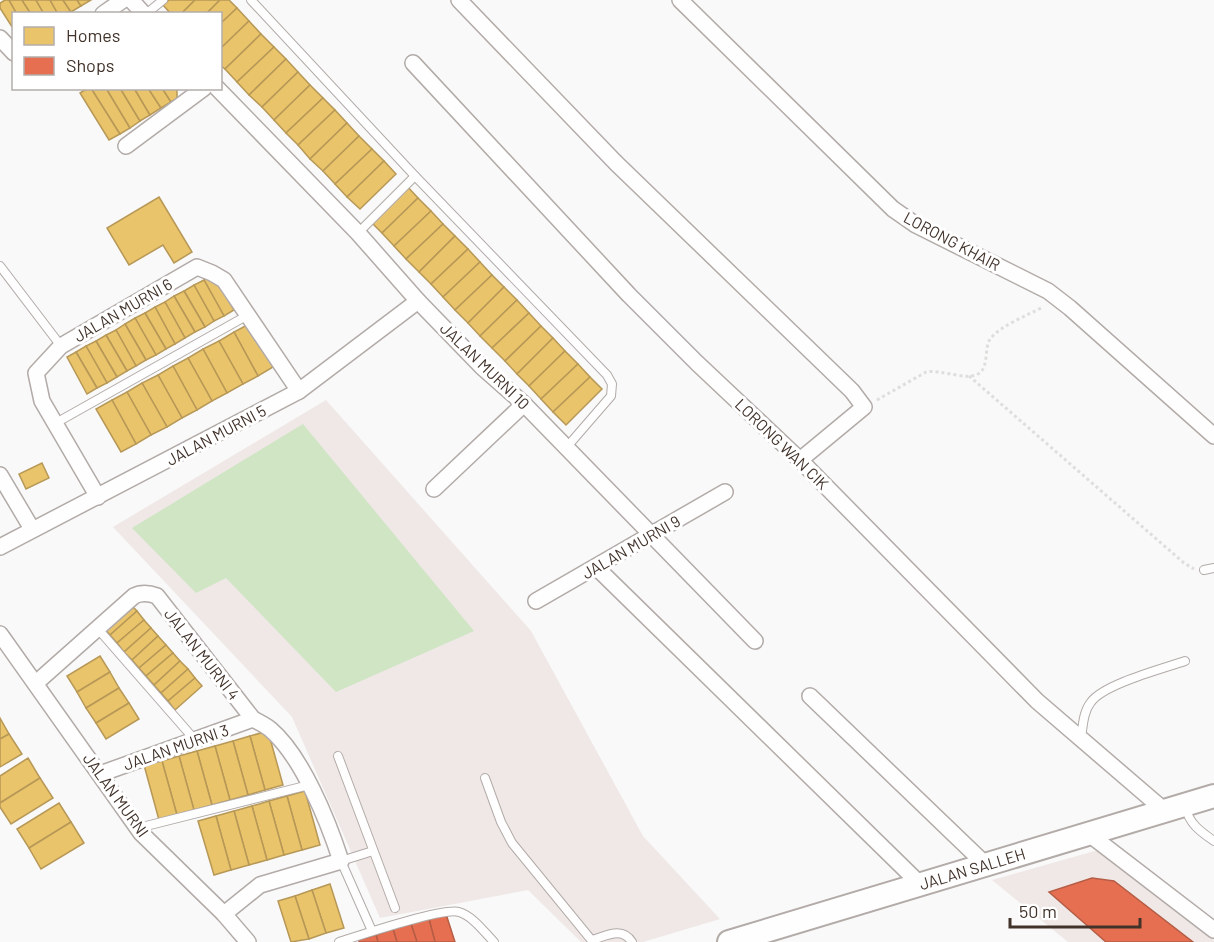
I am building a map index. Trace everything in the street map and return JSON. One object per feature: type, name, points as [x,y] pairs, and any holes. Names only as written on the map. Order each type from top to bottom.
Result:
[{"type":"main road","name":"JALAN SALLEH","points":[[745,940],[1214,796]]},
{"type":"street","points":[[106,12],[123,0]]},
{"type":"street","points":[[131,0],[143,12]]},
{"type":"street","points":[[459,0],[616,163],[852,391],[864,407],[800,460]]},
{"type":"street","name":"LORONG KHAIR","points":[[680,0],[893,209],[916,225],[1048,291],[1214,436]]},
{"type":"street","points":[[0,38],[12,51]]},
{"type":"street","name":"LORONG WAN CIK","points":[[413,63],[628,295],[800,460],[1037,701],[1081,738],[1175,808]]},
{"type":"street","points":[[126,147],[201,90]]},
{"type":"street","name":"JALAN MURNI 10","points":[[219,90],[358,233],[418,301],[482,367],[524,404],[755,641]]},
{"type":"street","name":"JALAN MURNI 6","points":[[98,497],[42,401],[36,373],[61,346],[197,267],[224,280],[299,391]]},
{"type":"street","name":"JALAN MURNI 5","points":[[0,547],[299,391],[418,301]]},
{"type":"street","points":[[434,489],[524,404]]},
{"type":"street","points":[[0,475],[32,529]]},
{"type":"street","name":"JALAN MURNI 9","points":[[536,601],[597,568],[725,492]]},
{"type":"street","points":[[597,568],[921,885]]},
{"type":"street","name":"JALAN MURNI 4","points":[[36,683],[134,596],[149,593],[157,596],[254,720]]},
{"type":"street","name":"JALAN MURNI","points":[[0,634],[138,828],[224,914],[248,942]]},
{"type":"street","points":[[810,696],[986,865]]},
{"type":"street","points":[[224,914],[260,885],[341,861],[333,837],[309,784],[284,744],[269,727],[254,720]]},
{"type":"street","name":"JALAN MURNI 3","points":[[100,774],[254,720]]},
{"type":"street","points":[[1089,834],[1214,930]]},
{"type":"lane","points":[[148,12],[163,0]]},
{"type":"lane","points":[[251,0],[415,176],[607,375],[612,384],[611,396],[566,448]]},
{"type":"lane","points":[[358,233],[415,176]]},
{"type":"lane","points":[[0,266],[61,346]]},
{"type":"lane","points":[[54,424],[248,315]]},
{"type":"lane","points":[[1204,570],[1214,568]]},
{"type":"lane","points":[[98,629],[195,740]]},
{"type":"lane","points":[[1081,738],[1085,713],[1091,701],[1104,690],[1185,661]]},
{"type":"lane","points":[[338,756],[394,908]]},
{"type":"lane","points":[[485,777],[501,822],[512,843],[592,941],[619,932],[624,933],[632,942]]},
{"type":"lane","points":[[138,828],[309,784]]},
{"type":"lane","points":[[1175,808],[1187,815],[1196,828],[1214,842]]},
{"type":"lane","points":[[372,931],[341,861],[373,851]]},
{"type":"lane","points":[[339,942],[446,911],[459,911],[494,942]]},
{"type":"path","points":[[864,407],[926,372],[935,370],[969,376],[978,374],[983,369],[989,341],[998,332],[1057,298]]},
{"type":"path","points":[[969,376],[1184,564],[1194,569],[1204,570]]},
{"type":"shaded area","points":[[326,400],[531,631],[643,836],[720,919],[643,942],[581,942],[528,890],[380,918],[292,717],[113,527]]},
{"type":"shaded area","points":[[1098,850],[1214,942],[1068,942],[992,880]]},
{"type":"green space","points":[[303,424],[474,631],[336,692],[226,578],[196,593],[132,528]]},
{"type":"building: Homes","points":[[9,0],[16,12],[12,12],[12,27],[0,8],[0,3]]},
{"type":"building: Homes","points":[[9,0],[22,0],[30,12],[16,12]]},
{"type":"building: Homes","points":[[22,0],[36,0],[43,12],[30,12]]},
{"type":"building: Homes","points":[[36,0],[50,0],[57,12],[43,12]]},
{"type":"building: Homes","points":[[50,0],[63,0],[71,12],[57,12]]},
{"type":"building: Homes","points":[[63,0],[77,0],[81,6],[71,12]]},
{"type":"building: Homes","points":[[77,0],[91,0],[81,6]]},
{"type":"building: Homes","points":[[169,0],[195,0],[183,12],[169,12],[163,5]]},
{"type":"building: Homes","points":[[195,0],[220,0],[208,12],[183,12]]},
{"type":"building: Homes","points":[[220,0],[229,0],[237,8],[222,22],[222,12],[208,12]]},
{"type":"building: Homes","points":[[237,8],[249,21],[222,47],[222,22]]},
{"type":"building: Homes","points":[[249,21],[261,34],[225,69],[222,67],[222,47]]},
{"type":"building: Homes","points":[[261,34],[274,47],[237,82],[225,69]]},
{"type":"building: Homes","points":[[274,47],[286,59],[249,95],[237,82]]},
{"type":"building: Homes","points":[[286,59],[298,72],[262,107],[249,95]]},
{"type":"building: Homes","points":[[298,72],[310,85],[274,120],[262,107]]},
{"type":"building: Homes","points":[[310,85],[323,98],[286,133],[274,120]]},
{"type":"building: Homes","points":[[92,90],[120,134],[109,140],[80,93]]},
{"type":"building: Homes","points":[[92,90],[107,90],[130,128],[120,134]]},
{"type":"building: Homes","points":[[107,90],[121,90],[140,121],[130,128]]},
{"type":"building: Homes","points":[[121,90],[135,90],[150,115],[140,121]]},
{"type":"building: Homes","points":[[135,90],[149,90],[161,108],[150,115]]},
{"type":"building: Homes","points":[[149,90],[163,90],[171,102],[161,108]]},
{"type":"building: Homes","points":[[163,90],[177,90],[177,99],[171,102]]},
{"type":"building: Homes","points":[[323,98],[335,110],[298,145],[286,133]]},
{"type":"building: Homes","points":[[335,110],[347,123],[310,159],[298,145]]},
{"type":"building: Homes","points":[[347,123],[359,136],[323,171],[310,159]]},
{"type":"building: Homes","points":[[359,136],[372,149],[335,184],[323,171]]},
{"type":"building: Homes","points":[[372,149],[384,161],[347,197],[335,184]]},
{"type":"building: Homes","points":[[384,161],[396,174],[360,209],[347,197]]},
{"type":"building: Homes","points":[[406,185],[418,198],[382,233],[370,221]]},
{"type":"building: Homes","points":[[159,197],[192,252],[174,263],[163,245],[129,265],[107,228]]},
{"type":"building: Homes","points":[[418,198],[431,211],[394,246],[382,233]]},
{"type":"building: Homes","points":[[431,211],[443,224],[406,259],[394,246]]},
{"type":"building: Homes","points":[[443,224],[455,236],[419,272],[406,259]]},
{"type":"building: Homes","points":[[455,236],[468,249],[431,284],[419,272]]},
{"type":"building: Homes","points":[[468,249],[480,262],[443,297],[431,284]]},
{"type":"building: Homes","points":[[480,262],[492,275],[455,310],[443,297]]},
{"type":"building: Homes","points":[[213,274],[234,310],[224,316],[204,280]]},
{"type":"building: Homes","points":[[492,275],[504,287],[468,323],[455,310]]},
{"type":"building: Homes","points":[[204,280],[224,316],[214,321],[194,285]]},
{"type":"building: Homes","points":[[194,285],[214,321],[205,327],[184,291]]},
{"type":"building: Homes","points":[[504,287],[517,300],[480,336],[468,323]]},
{"type":"building: Homes","points":[[184,291],[205,327],[195,332],[174,296]]},
{"type":"building: Homes","points":[[174,296],[195,332],[185,338],[165,302]]},
{"type":"building: Homes","points":[[517,300],[529,313],[492,348],[480,336]]},
{"type":"building: Homes","points":[[165,302],[185,338],[175,344],[155,307]]},
{"type":"building: Homes","points":[[155,307],[175,344],[166,349],[145,313]]},
{"type":"building: Homes","points":[[145,313],[166,349],[156,355],[135,318]]},
{"type":"building: Homes","points":[[529,313],[541,326],[505,361],[492,348]]},
{"type":"building: Homes","points":[[135,318],[156,355],[146,360],[125,324]]},
{"type":"building: Homes","points":[[125,324],[146,360],[136,366],[116,330]]},
{"type":"building: Homes","points":[[249,324],[273,367],[258,376],[234,332]]},
{"type":"building: Homes","points":[[541,326],[553,338],[517,374],[505,361]]},
{"type":"building: Homes","points":[[116,330],[136,366],[127,371],[106,335]]},
{"type":"building: Homes","points":[[234,332],[258,376],[243,384],[219,341]]},
{"type":"building: Homes","points":[[106,335],[127,371],[117,377],[96,341]]},
{"type":"building: Homes","points":[[553,338],[565,351],[529,386],[517,374]]},
{"type":"building: Homes","points":[[96,341],[117,377],[107,383],[86,346]]},
{"type":"building: Homes","points":[[219,341],[243,384],[227,393],[203,349]]},
{"type":"building: Homes","points":[[86,346],[107,383],[97,388],[76,352]]},
{"type":"building: Homes","points":[[203,349],[227,393],[212,401],[188,358]]},
{"type":"building: Homes","points":[[565,351],[578,364],[541,399],[529,386]]},
{"type":"building: Homes","points":[[76,352],[97,388],[87,394],[67,357]]},
{"type":"building: Homes","points":[[188,358],[212,401],[197,410],[173,366]]},
{"type":"building: Homes","points":[[578,364],[590,377],[553,412],[541,399]]},
{"type":"building: Homes","points":[[173,366],[197,410],[182,418],[158,375]]},
{"type":"building: Homes","points":[[158,375],[182,418],[167,427],[142,383]]},
{"type":"building: Homes","points":[[590,377],[602,389],[566,425],[553,412]]},
{"type":"building: Homes","points":[[142,383],[167,427],[151,435],[127,392]]},
{"type":"building: Homes","points":[[127,392],[151,435],[136,444],[112,400]]},
{"type":"building: Homes","points":[[112,400],[136,444],[121,452],[96,409]]},
{"type":"building: Homes","points":[[42,463],[49,478],[26,489],[19,474]]},
{"type":"building: Homes","points":[[129,603],[137,611],[110,635],[103,627]]},
{"type":"building: Homes","points":[[137,611],[144,620],[117,643],[110,635]]},
{"type":"building: Homes","points":[[144,620],[151,628],[124,652],[117,643]]},
{"type":"building: Homes","points":[[151,628],[158,636],[132,660],[124,652]]},
{"type":"building: Homes","points":[[158,636],[166,645],[139,668],[132,660]]},
{"type":"building: Homes","points":[[166,645],[173,653],[146,676],[139,668]]},
{"type":"building: Homes","points":[[173,653],[180,661],[154,685],[146,676]]},
{"type":"building: Homes","points":[[100,656],[110,672],[77,692],[67,676]]},
{"type":"building: Homes","points":[[180,661],[188,669],[161,693],[154,685]]},
{"type":"building: Homes","points":[[188,669],[195,678],[168,701],[161,693]]},
{"type":"building: Homes","points":[[110,672],[119,688],[86,708],[77,692]]},
{"type":"building: Homes","points":[[195,678],[202,686],[175,710],[168,701]]},
{"type":"building: Homes","points":[[119,688],[129,703],[96,723],[86,708]]},
{"type":"building: Homes","points":[[129,703],[139,719],[106,739],[96,723]]},
{"type":"building: Homes","points":[[0,718],[9,734],[0,739]]},
{"type":"building: Homes","points":[[268,731],[283,785],[265,790],[250,736]]},
{"type":"building: Homes","points":[[9,734],[22,754],[0,767],[0,739]]},
{"type":"building: Homes","points":[[250,736],[265,790],[248,795],[233,741]]},
{"type":"building: Homes","points":[[233,741],[248,795],[230,800],[215,746]]},
{"type":"building: Homes","points":[[215,746],[230,800],[212,805],[197,751]]},
{"type":"building: Homes","points":[[197,751],[212,805],[194,810],[179,756]]},
{"type":"building: Homes","points":[[179,756],[194,810],[177,815],[162,761]]},
{"type":"building: Homes","points":[[28,758],[40,778],[0,803],[0,776]]},
{"type":"building: Homes","points":[[162,761],[177,815],[159,820],[144,765]]},
{"type":"building: Homes","points":[[40,778],[53,798],[11,824],[0,807],[0,803]]},
{"type":"building: Homes","points":[[305,791],[320,845],[302,850],[287,796]]},
{"type":"building: Homes","points":[[287,796],[302,850],[284,855],[269,801]]},
{"type":"building: Homes","points":[[269,801],[284,855],[267,860],[252,806]]},
{"type":"building: Homes","points":[[59,803],[71,822],[29,848],[17,829]]},
{"type":"building: Homes","points":[[252,806],[267,860],[249,865],[234,811]]},
{"type":"building: Homes","points":[[234,811],[249,865],[231,870],[216,816]]},
{"type":"building: Homes","points":[[216,816],[231,870],[214,875],[198,821]]},
{"type":"building: Homes","points":[[71,822],[84,843],[41,869],[29,848]]},
{"type":"building: Homes","points":[[330,884],[344,928],[326,933],[312,890]]},
{"type":"building: Homes","points":[[312,890],[326,933],[309,939],[295,896]]},
{"type":"building: Homes","points":[[295,896],[309,939],[291,942],[278,901]]},
{"type":"building: Shops","points":[[1092,878],[1114,881],[1193,942],[1106,942],[1049,892]]},
{"type":"building: Shops","points":[[446,914],[455,942],[435,942],[429,919]]},
{"type":"building: Shops","points":[[429,919],[435,942],[417,942],[411,924]]},
{"type":"building: Shops","points":[[411,924],[417,942],[397,942],[393,929]]},
{"type":"building: Shops","points":[[393,929],[397,942],[378,942],[376,935]]},
{"type":"building: Shops","points":[[376,935],[378,942],[359,942],[359,940]]}]
